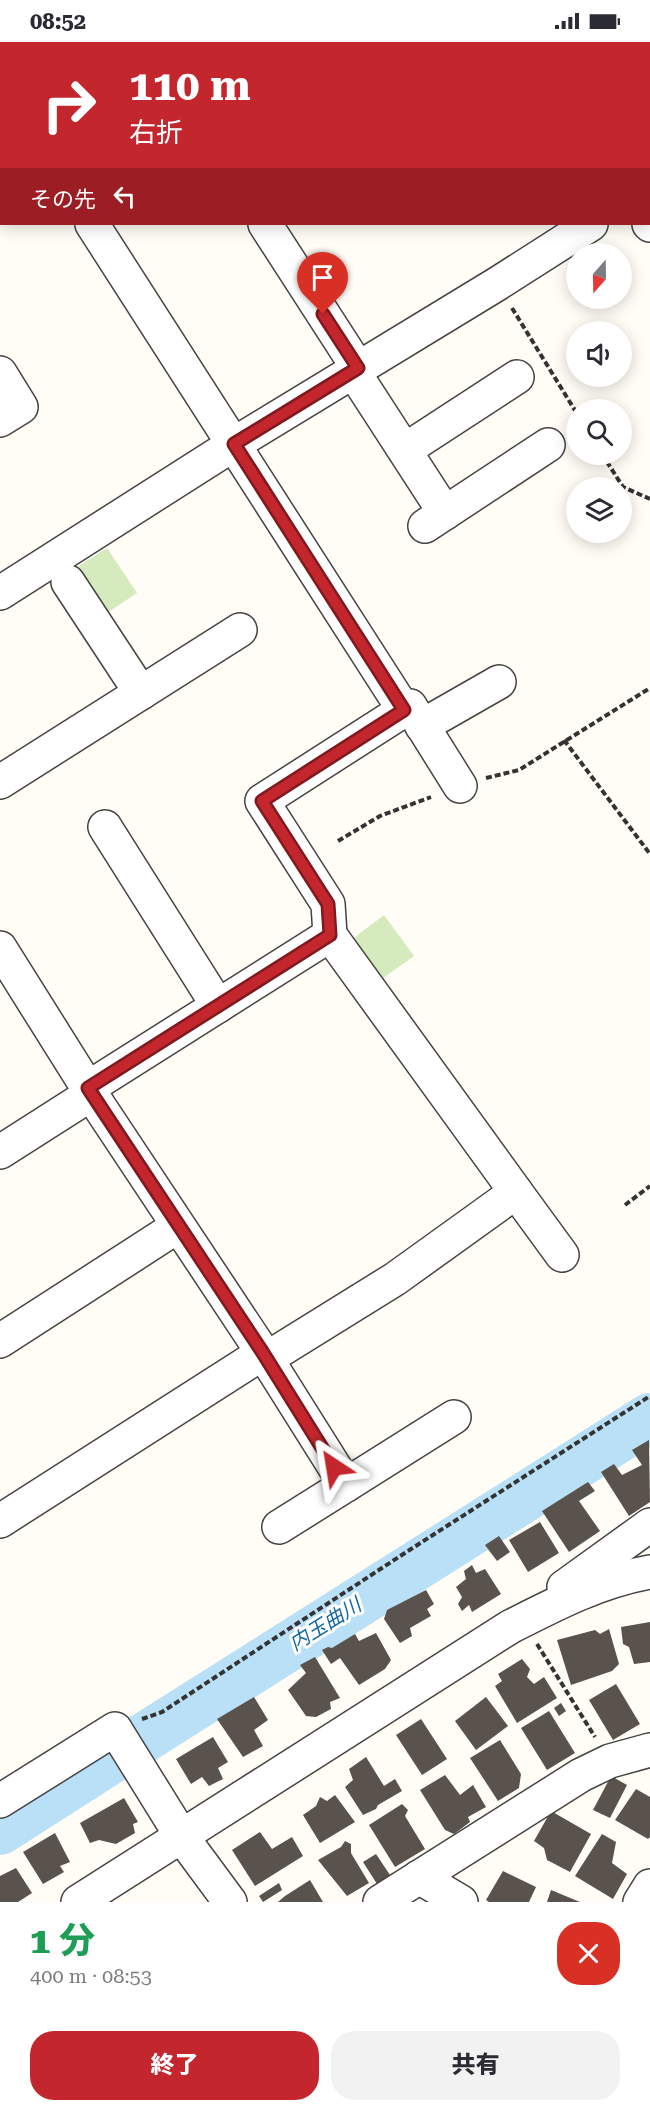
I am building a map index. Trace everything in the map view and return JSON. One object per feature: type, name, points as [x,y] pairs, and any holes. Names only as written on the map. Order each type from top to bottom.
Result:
[{"type":"street","points":[[93,225],[413,718],[460,786]]},
{"type":"street","points":[[265,225],[405,450],[435,519],[548,445]]},
{"type":"street","points":[[0,593],[234,444],[589,225]]},
{"type":"street","points":[[0,373],[21,406],[0,420]]},
{"type":"street","points":[[405,450],[517,378]]},
{"type":"street","points":[[68,582],[141,693]]},
{"type":"street","points":[[0,782],[240,630]]},
{"type":"street","points":[[499,682],[413,718],[262,801],[328,904],[330,935],[562,1255]]},
{"type":"street","points":[[105,827],[218,1006]]},
{"type":"street","points":[[0,1152],[218,1006],[330,935]]},
{"type":"street","points":[[4,963],[264,1356],[346,1485]]},
{"type":"street","points":[[0,1521],[264,1356],[395,1279],[516,1192]]},
{"type":"street","points":[[0,1341],[178,1226]]},
{"type":"street","points":[[279,1527],[454,1417]]},
{"type":"street","points":[[521,1633],[650,1525]]},
{"type":"street","points":[[78,1902],[430,1677],[521,1633],[569,1596],[650,1572]]},
{"type":"street","points":[[0,1801],[115,1730],[182,1837],[230,1902]]},
{"type":"street","points":[[380,1902],[581,1775],[610,1761],[650,1750]]},
{"type":"street","points":[[419,1877],[461,1902]]},
{"type":"street","points":[[640,1902],[650,1886]]},
{"type":"path","points":[[497,284],[568,399]]},
{"type":"path","points":[[609,465],[623,487],[650,499]]},
{"type":"path","points":[[338,841],[380,816],[460,786],[519,770],[650,688]]},
{"type":"path","points":[[564,740],[650,854]]},
{"type":"path","points":[[625,1205],[650,1186]]},
{"type":"path","points":[[115,1730],[162,1712],[650,1396]]},
{"type":"path","points":[[521,1633],[610,1761]]},
{"type":"green space","points":[[107,548],[137,593],[101,617],[71,571]]},
{"type":"green space","points":[[384,915],[414,956],[379,981],[350,941]]},
{"type":"building","points":[[649,1440],[650,1502],[629,1516],[601,1472],[614,1464],[622,1475],[642,1465],[632,1450]]},
{"type":"building","points":[[588,1482],[595,1491],[579,1501],[600,1531],[569,1552],[542,1511]]},
{"type":"building","points":[[540,1522],[559,1553],[528,1572],[509,1540]]},
{"type":"building","points":[[499,1536],[510,1552],[497,1561],[485,1545]]},
{"type":"building","points":[[472,1565],[476,1573],[485,1569],[501,1594],[472,1612],[469,1605],[462,1611],[458,1604],[462,1597],[456,1587],[466,1579],[464,1571]]},
{"type":"building","points":[[426,1590],[434,1604],[427,1609],[431,1616],[410,1628],[412,1636],[400,1643],[384,1619],[387,1610]]},
{"type":"building","points":[[650,1622],[650,1662],[634,1664],[629,1647],[623,1644],[621,1627]]},
{"type":"building","points":[[609,1629],[619,1664],[612,1671],[571,1685],[557,1640],[595,1630],[600,1634]]},
{"type":"building","points":[[376,1633],[391,1660],[385,1669],[359,1685],[340,1658],[331,1664],[322,1650],[332,1648],[355,1634],[359,1641]]},
{"type":"building","points":[[315,1657],[340,1698],[330,1702],[331,1709],[316,1717],[306,1716],[288,1690],[306,1673],[300,1665]]},
{"type":"building","points":[[522,1659],[530,1669],[527,1677],[534,1684],[544,1677],[557,1698],[517,1723],[495,1686],[502,1681],[498,1674]]},
{"type":"building","points":[[616,1684],[640,1724],[613,1740],[589,1700]]},
{"type":"building","points":[[254,1697],[268,1720],[254,1730],[263,1746],[243,1757],[217,1719]]},
{"type":"building","points":[[486,1697],[508,1726],[476,1750],[455,1721]]},
{"type":"building","points":[[561,1703],[566,1711],[559,1716],[554,1708]]},
{"type":"building","points":[[549,1711],[575,1753],[547,1770],[521,1728]]},
{"type":"building","points":[[421,1719],[447,1759],[422,1775],[396,1735]]},
{"type":"building","points":[[213,1737],[228,1762],[218,1768],[223,1779],[209,1786],[202,1777],[191,1784],[176,1759]]},
{"type":"building","points":[[500,1740],[521,1774],[519,1788],[498,1801],[470,1758]]},
{"type":"building","points":[[366,1757],[384,1786],[395,1779],[402,1791],[363,1815],[345,1787],[353,1780],[349,1769]]},
{"type":"building","points":[[445,1775],[460,1795],[473,1785],[486,1807],[468,1817],[470,1822],[454,1834],[445,1830],[420,1790]]},
{"type":"building","points":[[611,1776],[627,1785],[610,1818],[593,1810]]},
{"type":"building","points":[[636,1789],[650,1797],[650,1837],[648,1839],[615,1820]]},
{"type":"building","points":[[335,1795],[355,1822],[320,1843],[303,1815],[316,1806],[320,1797],[327,1801]]},
{"type":"building","points":[[124,1798],[138,1822],[133,1824],[135,1833],[116,1844],[99,1840],[90,1843],[80,1823]]},
{"type":"building","points":[[402,1804],[408,1810],[405,1816],[425,1849],[395,1867],[369,1825]]},
{"type":"building","points":[[551,1811],[591,1834],[570,1872],[547,1860],[544,1848],[534,1841]]},
{"type":"building","points":[[260,1832],[272,1849],[292,1837],[303,1856],[255,1886],[232,1850]]},
{"type":"building","points":[[55,1833],[70,1862],[60,1866],[64,1872],[43,1884],[23,1852]]},
{"type":"building","points":[[602,1834],[616,1842],[612,1863],[627,1874],[613,1899],[575,1876]]},
{"type":"building","points":[[345,1841],[351,1844],[351,1853],[369,1883],[347,1896],[318,1860],[341,1847]]},
{"type":"building","points":[[376,1854],[390,1875],[377,1884],[363,1862]]},
{"type":"building","points":[[16,1868],[32,1893],[18,1902],[0,1902],[0,1876]]},
{"type":"building","points":[[503,1871],[536,1887],[529,1902],[489,1902],[486,1900]]},
{"type":"building","points":[[310,1880],[323,1902],[278,1902],[285,1896]]},
{"type":"building","points":[[279,1883],[282,1890],[263,1902],[259,1896]]},
{"type":"building","points":[[551,1890],[580,1902],[547,1902]]},
{"type":"waterway","name":"内玉曲川","points":[[0,1830],[650,1418]]},
{"type":"route","points":[[323,314],[358,368],[234,444],[404,710],[262,801],[328,904],[330,935],[88,1088],[263,1353],[334,1467]]}]
